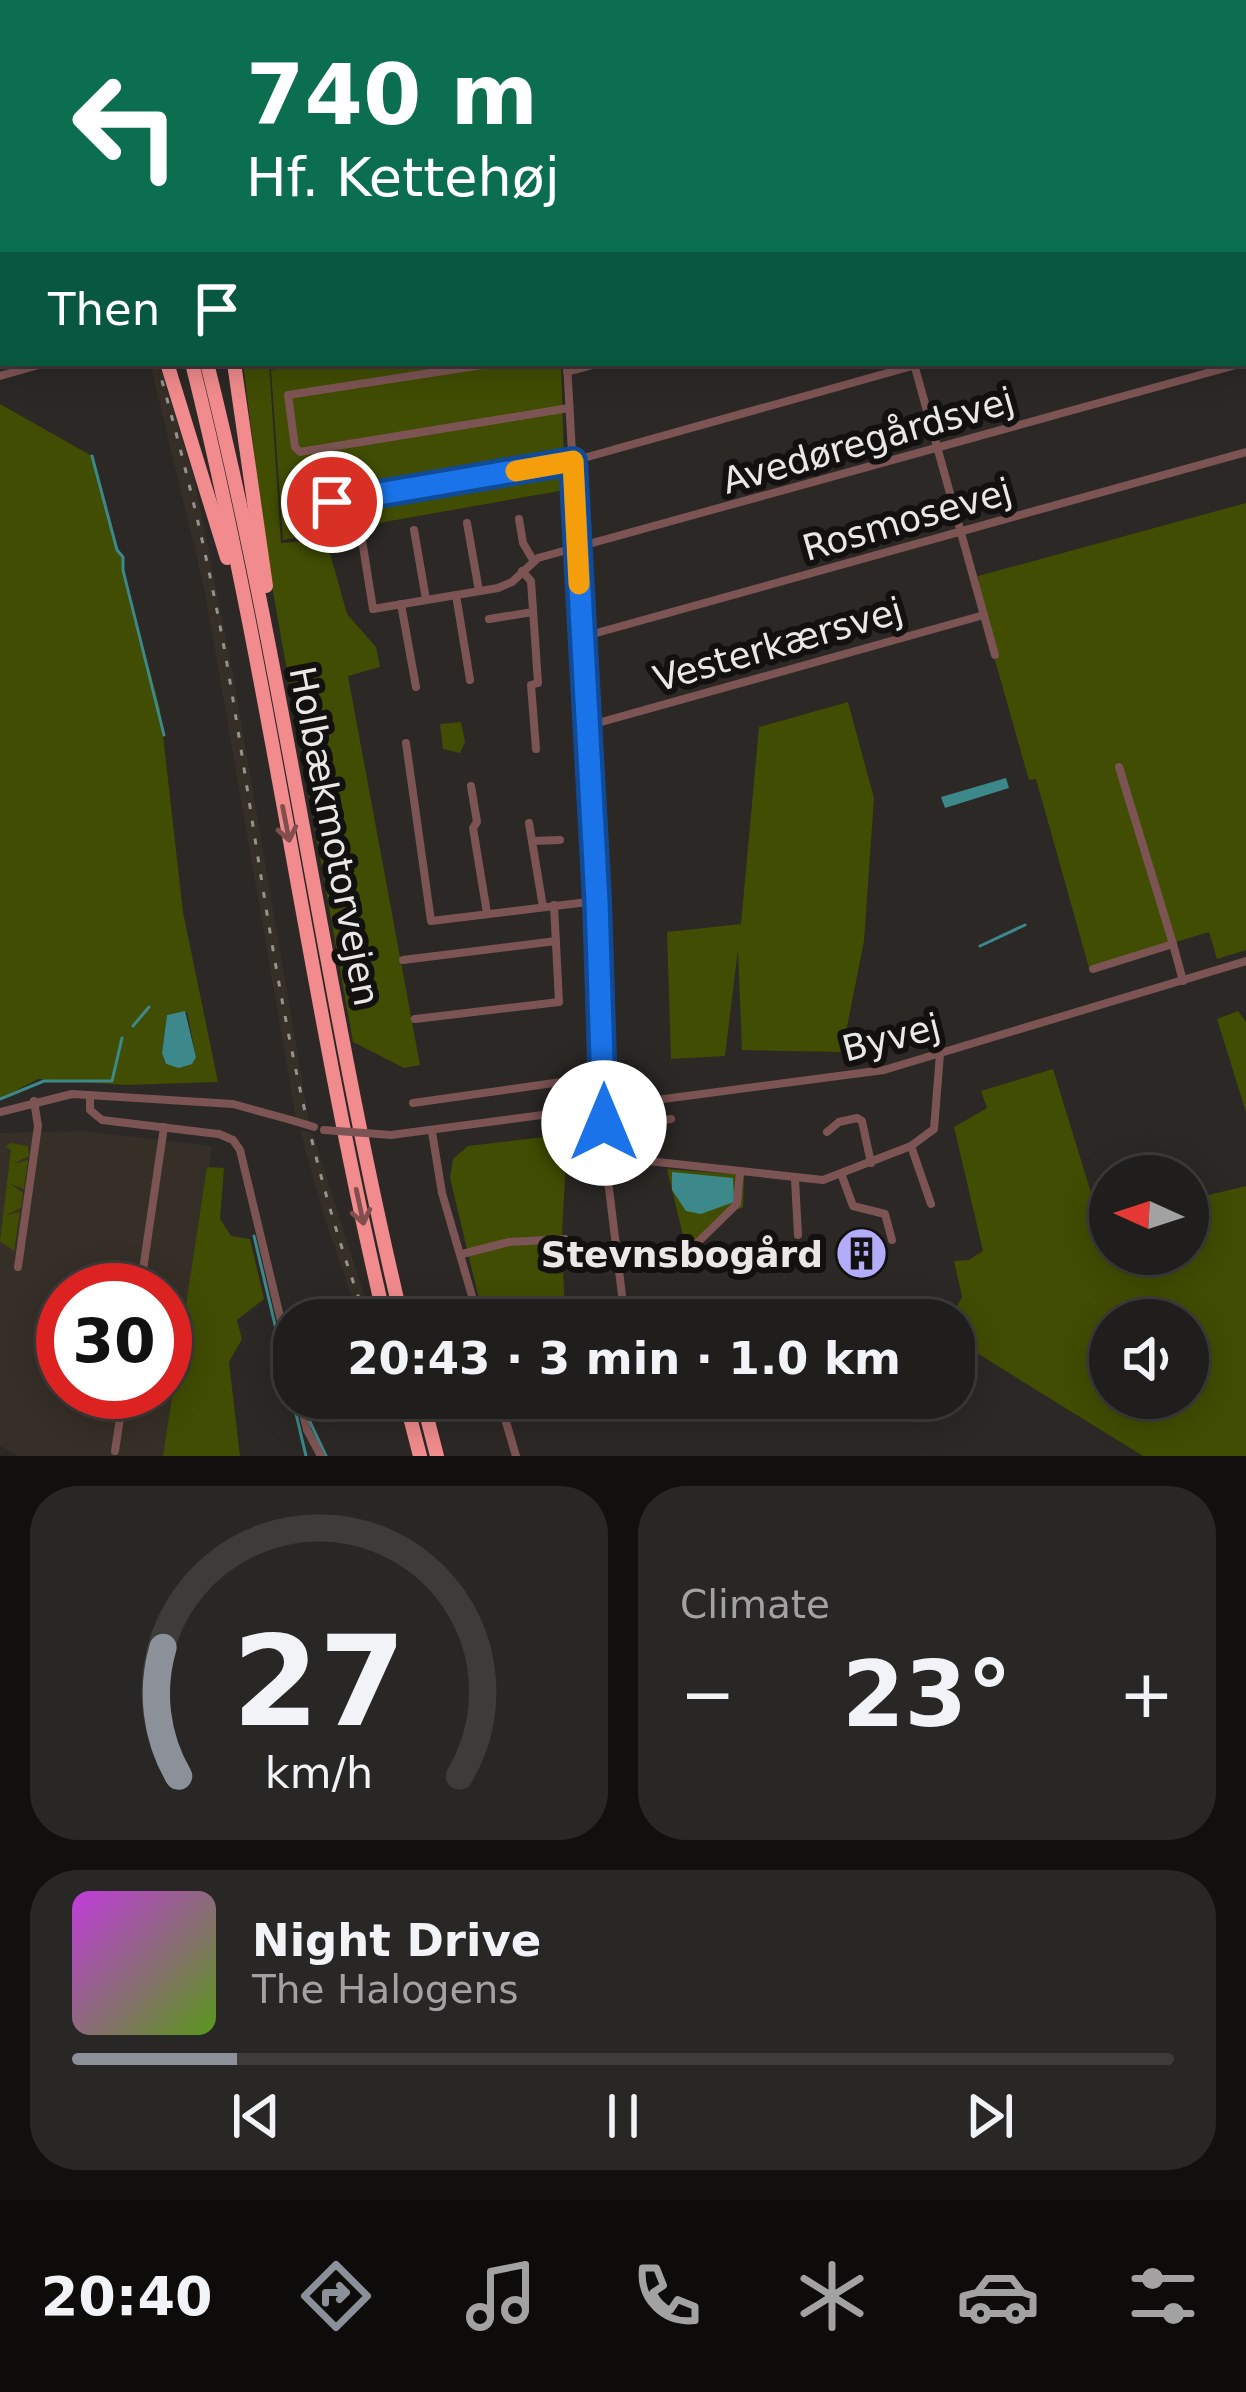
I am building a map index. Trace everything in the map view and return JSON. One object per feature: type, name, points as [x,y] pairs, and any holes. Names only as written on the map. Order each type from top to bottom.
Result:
[{"type":"highway","points":[[168,366],[250,626]]},
{"type":"highway","name":"Holbækmotorvejen","points":[[193,366],[250,626],[331,1065],[381,1299]]},
{"type":"highway","name":"Holbækmotorvejen","points":[[208,366],[239,500],[365,1156],[397,1299]]},
{"type":"highway","points":[[234,366],[277,658],[279,704]]},
{"type":"highway","points":[[410,1419],[420,1456]]},
{"type":"highway","points":[[427,1419],[437,1456]]},
{"type":"street","points":[[0,376],[35,366]]},
{"type":"street","points":[[476,366],[289,395],[295,447],[300,452],[569,408]]},
{"type":"street","points":[[331,516],[332,502],[573,461],[910,366]]},
{"type":"street","points":[[918,366],[995,656]]},
{"type":"street","name":"Avedøregårdsvej","points":[[533,560],[1231,366]]},
{"type":"street","points":[[567,368],[597,901],[605,1146],[622,1299]]},
{"type":"street","name":"Rosmosevej","points":[[582,637],[1246,452]]},
{"type":"street","points":[[362,540],[373,609],[505,586],[533,560],[523,543],[519,519]]},
{"type":"street","points":[[466,523],[479,591]]},
{"type":"street","points":[[414,530],[427,600]]},
{"type":"street","points":[[522,571],[531,581],[538,683],[531,685],[536,749]]},
{"type":"street","points":[[456,595],[470,680]]},
{"type":"street","points":[[401,604],[416,686]]},
{"type":"street","points":[[490,620],[533,612]]},
{"type":"street","name":"Vesterkærsvej","points":[[587,726],[984,615]]},
{"type":"street","points":[[406,743],[431,921],[597,901]]},
{"type":"street","points":[[1119,767],[1184,981]]},
{"type":"street","points":[[470,786],[487,914]]},
{"type":"street","points":[[415,1019],[559,1002],[556,941],[529,823]]},
{"type":"street","points":[[532,841],[560,840]]},
{"type":"street","points":[[403,960],[556,941]]},
{"type":"street","points":[[1093,969],[1173,944]]},
{"type":"street","name":"Byvej","points":[[0,1112],[34,1101],[90,1095],[233,1104],[319,1128],[391,1136],[432,1132],[884,1070],[1246,961]]},
{"type":"street","points":[[609,1154],[795,1179],[842,1175],[911,1146],[937,1122],[940,1054]]},
{"type":"street","points":[[413,1103],[604,1076]]},
{"type":"street","points":[[90,1095],[90,1110],[97,1118],[233,1140],[240,1150],[276,1299]]},
{"type":"street","points":[[18,1267],[38,1126],[34,1101]]},
{"type":"street","points":[[648,1162],[651,1121],[671,1119]]},
{"type":"street","points":[[827,1132],[839,1122],[862,1121],[872,1163]]},
{"type":"street","points":[[144,1263],[164,1126]]},
{"type":"street","points":[[432,1132],[442,1193],[474,1299]]},
{"type":"street","points":[[911,1146],[932,1204]]},
{"type":"street","points":[[617,1259],[660,1257],[694,1247],[737,1204],[740,1170]]},
{"type":"street","points":[[842,1175],[853,1206],[885,1214],[892,1240]]},
{"type":"street","points":[[795,1179],[798,1235]]},
{"type":"street","points":[[462,1254],[509,1242],[565,1239]]},
{"type":"street","points":[[115,1451],[120,1419]]},
{"type":"street","points":[[305,1419],[321,1456]]},
{"type":"street","points":[[506,1419],[516,1456]]},
{"type":"shaded area","points":[[151,366],[160,366],[194,478],[233,674],[309,1121],[296,1118],[205,592]]},
{"type":"shaded area","points":[[300,1130],[313,1134],[365,1299],[353,1299]]},
{"type":"shaded area","points":[[85,1131],[212,1146],[192,1273],[192,1263],[36,1263],[36,1419],[169,1419],[163,1456],[18,1456],[0,1446],[0,1133]]},
{"type":"green space","points":[[243,366],[269,366],[281,543],[326,539],[347,614],[376,647],[380,667],[348,676],[420,1065],[404,1068],[353,1042],[268,564]]},
{"type":"green space","points":[[296,366],[561,366],[565,490],[283,540],[271,370]]},
{"type":"green space","points":[[0,404],[92,456],[117,550],[123,557],[160,709],[183,912],[218,1082],[126,1085],[38,1079],[0,1099]],"holes":[[[187,1012],[196,1057],[166,1065],[162,1053],[167,1015]]]},
{"type":"green space","points":[[1246,503],[1246,950],[1217,959],[1209,932],[1089,968],[1036,779],[1029,780],[973,583],[979,581],[978,576]]},
{"type":"green space","points":[[848,702],[874,798],[864,941],[842,1052],[742,1050],[738,949],[725,1056],[671,1059],[667,932],[741,924],[759,727]]},
{"type":"green space","points":[[461,722],[465,742],[460,753],[443,749],[440,724]]},
{"type":"green space","points":[[1238,1011],[1246,1022],[1246,1112],[1217,1019]]},
{"type":"green space","points":[[1053,1069],[1089,1186],[1089,1275],[1209,1275],[1209,1195],[1246,1186],[1246,1456],[1143,1456],[975,1352],[975,1299],[961,1299],[954,1261],[969,1260],[983,1251],[954,1127],[987,1108],[981,1091]]},
{"type":"green space","points":[[561,1135],[567,1142],[564,1299],[479,1299],[450,1178],[453,1159],[468,1146]]},
{"type":"green space","points":[[10,1143],[28,1146],[29,1156],[13,1164],[28,1160],[24,1189],[11,1184],[23,1193],[21,1208],[6,1215],[20,1212],[14,1251],[0,1241]]},
{"type":"green space","points":[[207,1167],[224,1168],[220,1219],[231,1236],[250,1239],[264,1299],[237,1320],[242,1339],[229,1362],[240,1456],[163,1456],[169,1419],[192,1419],[192,1266]]},
{"type":"green space","points":[[667,1169],[744,1175],[743,1208],[728,1211],[686,1248]]},
{"type":"water","points":[[1006,778],[1009,788],[945,808],[941,797]]},
{"type":"water","points":[[185,1011],[196,1057],[192,1064],[179,1068],[166,1064],[162,1053],[167,1015]]},
{"type":"water","points":[[672,1172],[733,1178],[734,1202],[701,1214],[686,1211],[672,1190]]},
{"type":"waterway","points":[[92,456],[117,550],[123,557],[164,735]]},
{"type":"waterway","points":[[980,946],[1025,925]]},
{"type":"waterway","points":[[133,1026],[149,1007]]},
{"type":"waterway","points":[[0,1099],[44,1081],[112,1081],[122,1038]]},
{"type":"waterway","points":[[254,1236],[306,1456]]},
{"type":"waterway","points":[[310,1422],[326,1456]]},
{"type":"railway","points":[[158,366],[220,626],[298,1078],[317,1160],[360,1299]]},
{"type":"slow traffic","points":[[516,471],[573,461],[579,584]]},
{"type":"place","name":"Stevnsbogård","points":[[862,1254]]},
{"type":"route","points":[[332,502],[573,461],[604,1123]]}]
